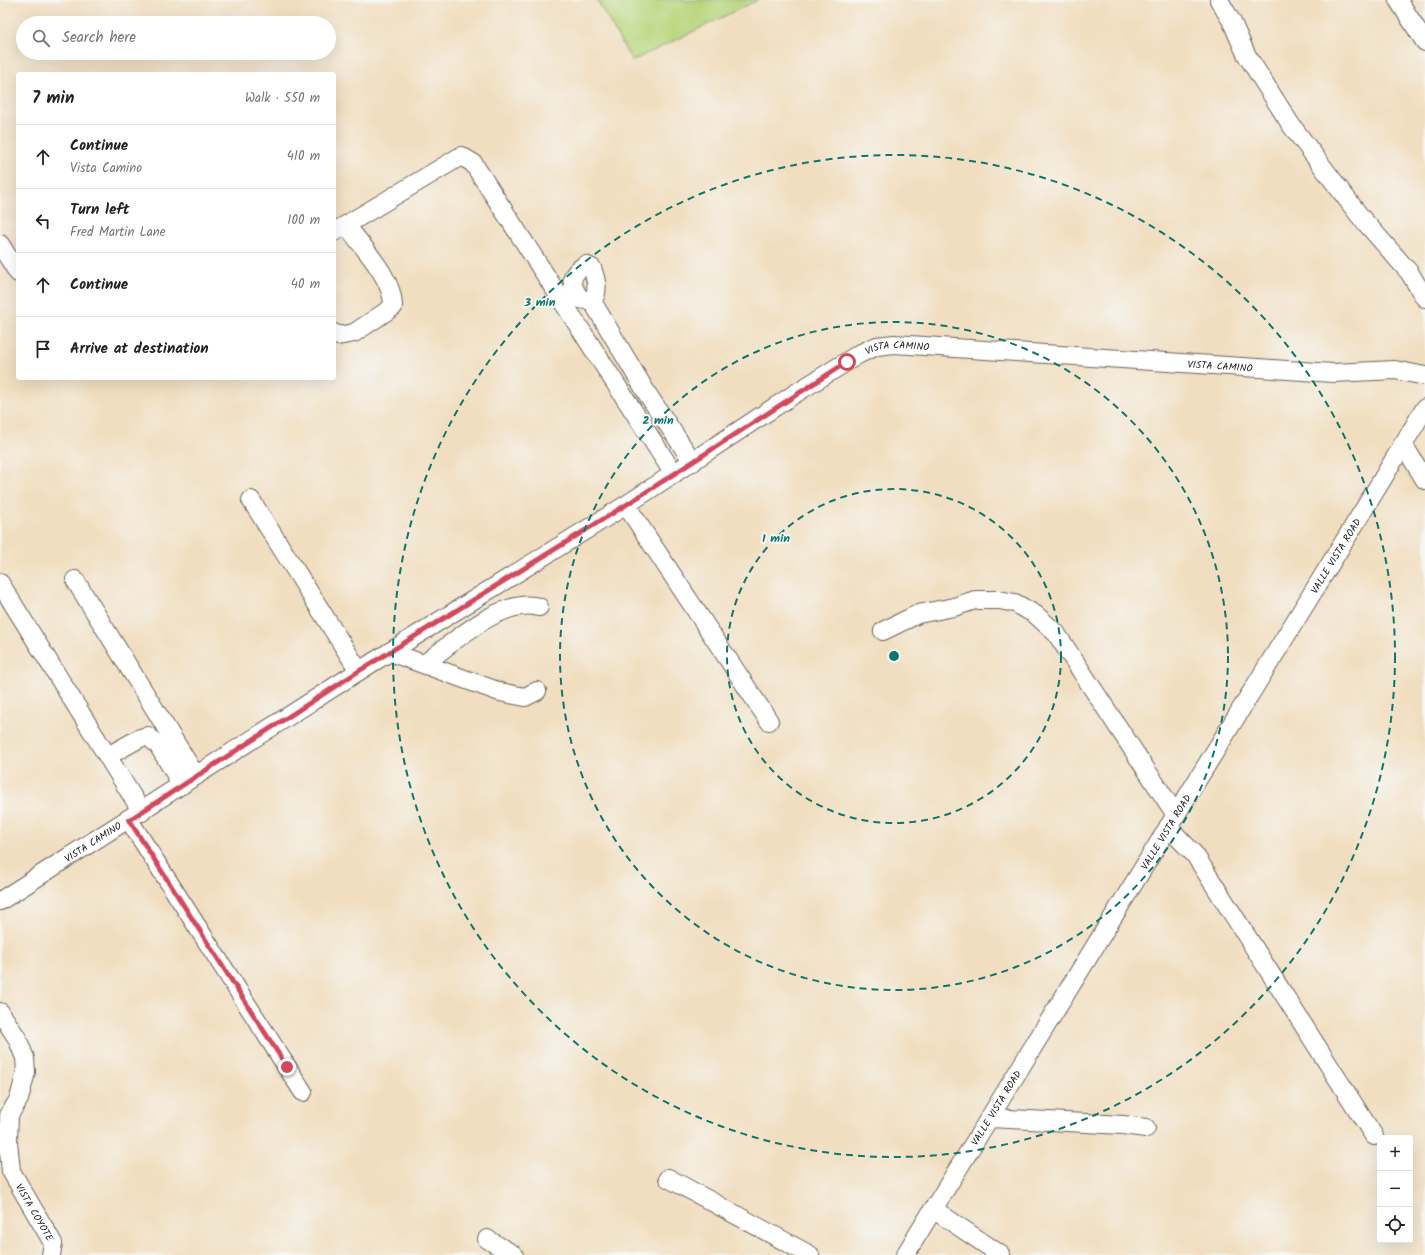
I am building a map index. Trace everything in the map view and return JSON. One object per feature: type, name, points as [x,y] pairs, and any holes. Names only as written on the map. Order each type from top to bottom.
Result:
[{"type":"street","points":[[1219,0],[1232,22],[1246,54],[1292,125],[1359,215],[1409,272],[1425,298]]},
{"type":"street","points":[[1398,0],[1425,42]]},
{"type":"street","points":[[336,334],[338,336],[354,333],[393,307],[393,297],[384,276],[340,229],[461,156],[473,163],[674,474]]},
{"type":"street","points":[[0,244],[16,270]]},
{"type":"street","points":[[592,301],[648,395],[693,462]]},
{"type":"street","name":"VISTA CAMINO","points":[[0,901],[135,816],[359,671],[626,505],[796,393],[859,354],[876,346],[894,344],[1334,373],[1396,370],[1425,376]]},
{"type":"street","name":"VALLE VISTA ROAD","points":[[905,1255],[1425,408]]},
{"type":"street","points":[[1403,444],[1425,480]]},
{"type":"street","points":[[251,500],[359,671]]},
{"type":"street","points":[[626,505],[769,721]]},
{"type":"street","points":[[75,580],[189,781]]},
{"type":"street","points":[[0,583],[108,756],[135,816],[242,996],[303,1092]]},
{"type":"street","points":[[883,631],[918,614],[954,607],[975,600],[999,600],[1015,602],[1036,614],[1056,633],[1172,821],[1374,1136]]},
{"type":"street","points":[[424,664],[491,617],[514,607],[532,605],[540,607]]},
{"type":"street","points":[[390,652],[500,692],[525,697],[536,691]]},
{"type":"street","points":[[108,756],[140,738],[148,736],[158,745],[189,781]]},
{"type":"street","name":"VISTA COYOTE","points":[[0,1012],[17,1038],[25,1058],[26,1072],[19,1099],[9,1115],[8,1142],[11,1171],[53,1243],[51,1255]]},
{"type":"street","points":[[990,1118],[1122,1125],[1146,1128]]},
{"type":"street","points":[[668,1178],[810,1255]]},
{"type":"street","points":[[933,1209],[1001,1255]]},
{"type":"street","points":[[487,1239],[514,1255]]},
{"type":"green space","points":[[597,0],[758,0],[632,61]]},
{"type":"route","points":[[287,1067],[129,820],[359,671],[626,505],[796,393],[847,362]]}]
